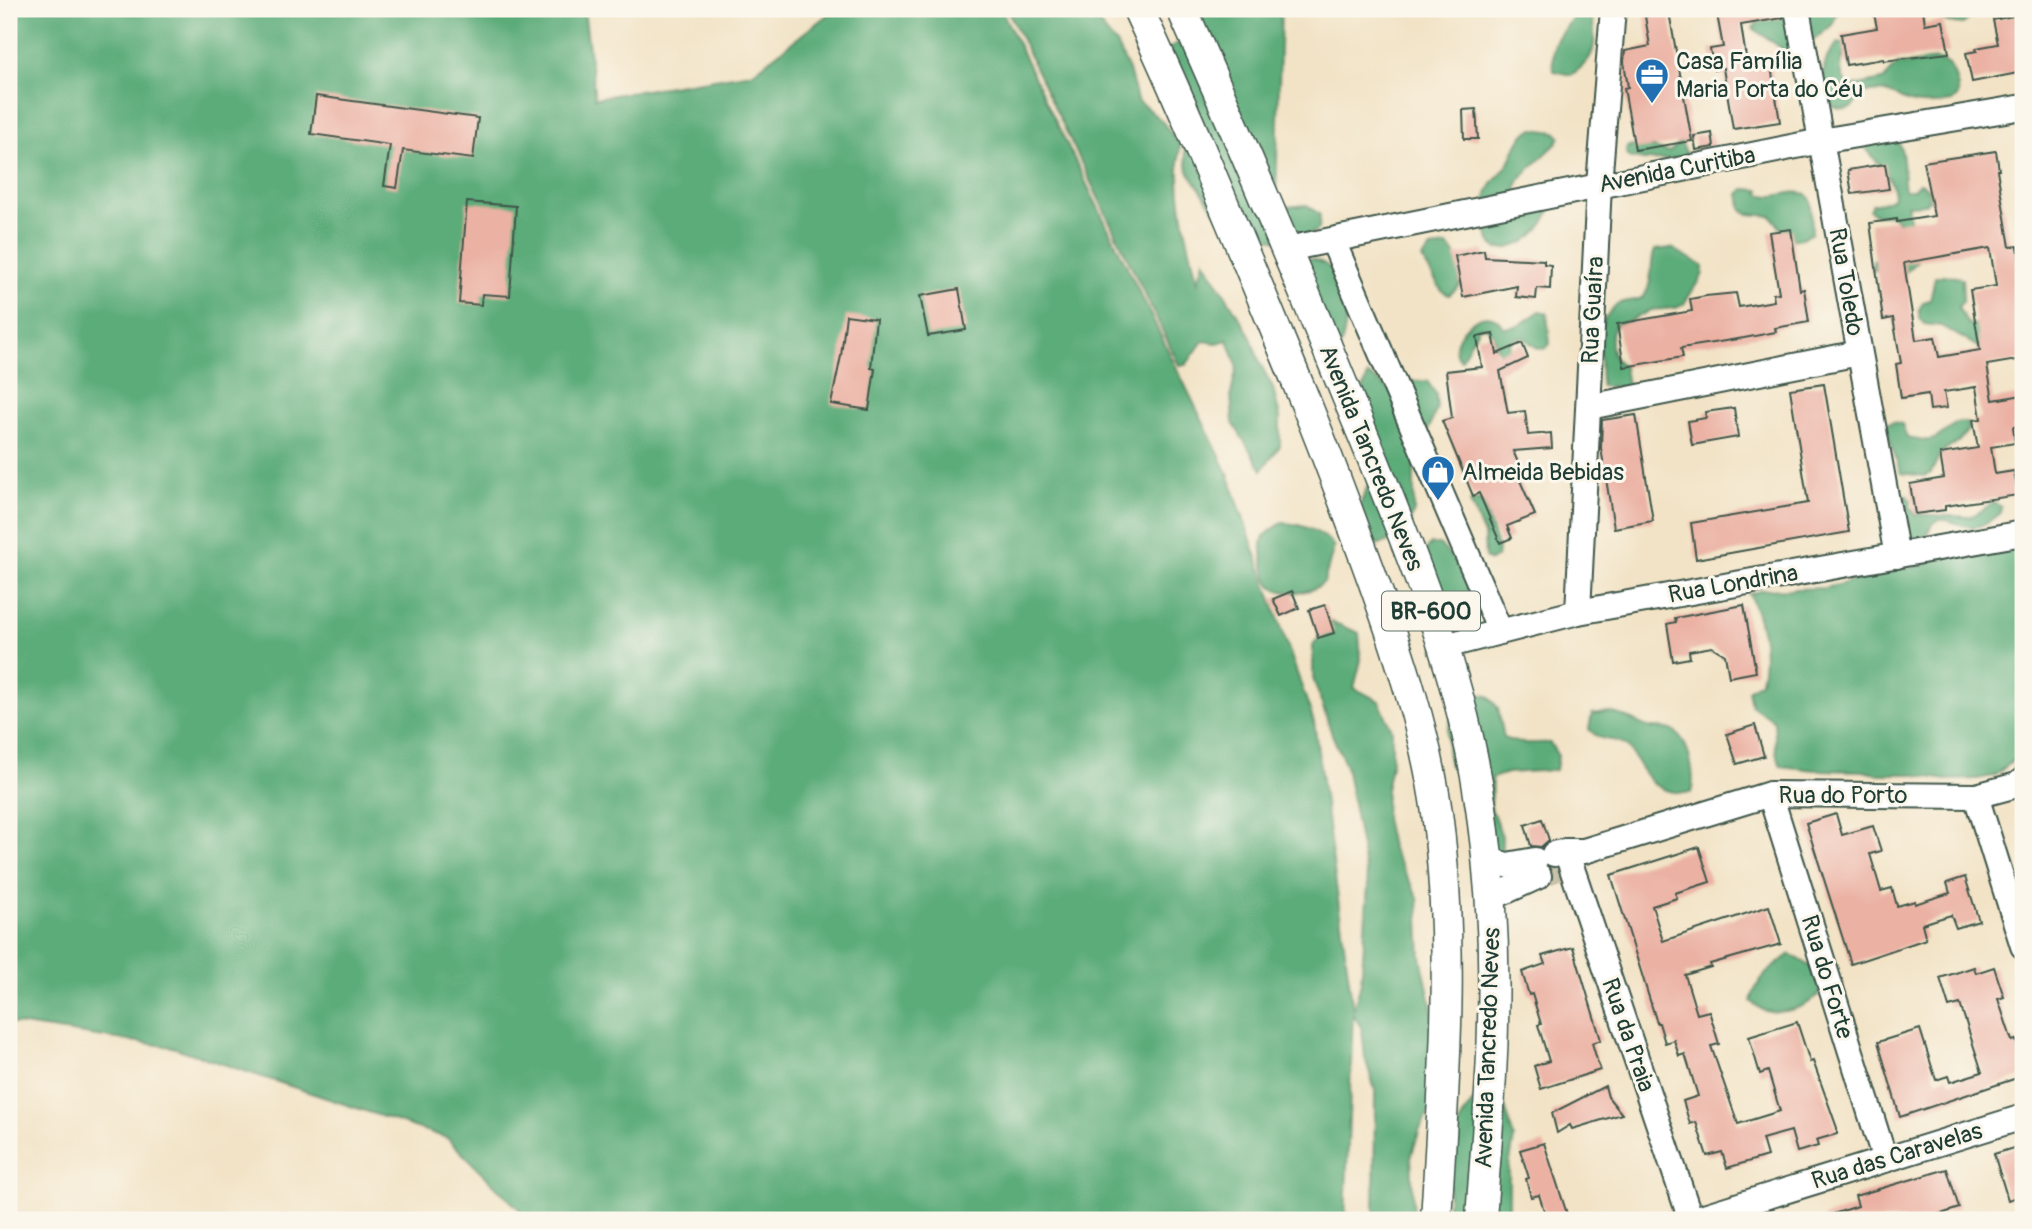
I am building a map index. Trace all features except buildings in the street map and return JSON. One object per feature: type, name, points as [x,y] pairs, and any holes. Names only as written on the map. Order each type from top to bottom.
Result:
[{"type":"main road","name":"Avenida Tancredo Neves","points":[[1138,9],[1191,125],[1334,470],[1401,658],[1423,736],[1436,811],[1448,940],[1448,1017],[1436,1220]]},
{"type":"main road","name":"Avenida Tancredo Neves","points":[[1182,9],[1287,249],[1371,453],[1445,646],[1465,723],[1480,805],[1491,898],[1493,1023],[1481,1220]]},
{"type":"street","name":"Rua Guaíra","points":[[1578,612],[1599,185],[1614,9]]},
{"type":"street","name":"Rua Toledo","points":[[1797,9],[1897,556]]},
{"type":"street","name":"Avenida Curitiba","points":[[1287,249],[1821,141],[2023,107]]},
{"type":"street","points":[[1333,241],[1500,631]]},
{"type":"street","points":[[1589,407],[1858,353]]},
{"type":"street","name":"Rua Londrina","points":[[1445,646],[1578,612],[2023,533]]},
{"type":"street","name":"Rua do Porto","points":[[1491,898],[1558,861],[1770,794],[1976,796],[2017,785],[2023,780]]},
{"type":"street","name":"Rua do Forte","points":[[1770,794],[1885,1160]]},
{"type":"street","points":[[1976,796],[2023,946]]},
{"type":"street","name":"Rua do Porto","points":[[1487,860],[1507,865],[1558,861]]},
{"type":"street","name":"Rua da Praia","points":[[1558,861],[1691,1220]]},
{"type":"street","name":"Rua das Caravelas","points":[[1691,1220],[2023,1117]]},
{"type":"green space","points":[[9,9],[584,9],[595,98],[752,73],[835,9],[1001,9],[1227,471],[1314,722],[1353,1010],[1361,983],[1368,885],[1346,766],[1313,678],[1313,646],[1330,621],[1359,633],[1361,660],[1354,688],[1379,701],[1392,730],[1392,760],[1386,790],[1385,818],[1391,847],[1418,897],[1421,957],[1440,1046],[1434,1103],[1420,1129],[1411,1157],[1414,1220],[1374,1220],[1375,1090],[1365,1058],[1362,1029],[1353,1014],[1345,1220],[530,1220],[447,1138],[172,1047],[9,1023]]},
{"type":"green space","points":[[1007,9],[1087,9],[1116,44],[1129,70],[1137,100],[1161,120],[1180,145],[1180,198],[1198,282],[1204,260],[1250,335],[1273,388],[1280,417],[1280,446],[1262,470],[1233,423],[1231,394],[1237,366],[1228,340],[1217,343],[1203,341],[1186,365],[1179,365]]},
{"type":"green space","points":[[1190,9],[1281,9],[1276,199]]},
{"type":"green space","points":[[1575,9],[1591,9],[1594,46],[1587,61],[1571,75],[1554,71],[1553,53],[1557,38]]},
{"type":"green space","points":[[1772,9],[1838,11],[1832,25],[1796,55],[1788,53],[1753,28],[1766,12]]},
{"type":"green space","points":[[1928,9],[1967,9],[1969,19],[1963,24],[1947,22]]},
{"type":"green space","points":[[1184,39],[1275,208],[1307,205],[1320,215],[1319,229],[1309,235],[1286,240],[1228,230],[1188,171],[1184,142],[1159,55]]},
{"type":"green space","points":[[1838,43],[1846,45],[1841,72],[1849,87],[1883,80],[1898,64],[1936,60],[1943,61],[1954,74],[1958,96],[1952,102],[1922,104],[1907,102],[1889,93],[1877,91],[1864,94],[1848,109],[1833,107],[1826,90],[1824,74],[1827,57]]},
{"type":"green space","points":[[1533,129],[1555,132],[1560,137],[1522,176],[1516,188],[1520,196],[1552,205],[1544,223],[1532,237],[1516,246],[1497,249],[1486,230],[1485,206],[1488,191],[1508,164],[1520,139]]},
{"type":"green space","points":[[1894,137],[1903,156],[1905,190],[1913,190],[1919,183],[1927,189],[1930,199],[1925,204],[1907,205],[1917,261],[1905,273],[1881,273],[1872,269],[1873,261],[1889,256],[1902,225],[1892,215],[1876,215],[1869,210],[1872,204],[1894,197],[1887,175],[1863,144]]},
{"type":"green space","points":[[1681,142],[1686,153],[1684,157],[1649,160],[1628,157],[1626,153],[1628,146],[1645,146],[1669,152]]},
{"type":"green space","points":[[1744,189],[1760,190],[1759,193],[1770,196],[1807,194],[1811,200],[1812,233],[1803,238],[1792,239],[1771,216],[1749,214],[1742,210],[1739,194]]},
{"type":"green space","points":[[1447,246],[1457,259],[1460,275],[1460,286],[1449,295],[1442,291],[1422,259],[1431,248]]},
{"type":"green space","points":[[1672,248],[1703,266],[1703,274],[1684,304],[1676,308],[1651,310],[1630,321],[1617,324],[1611,347],[1615,358],[1624,367],[1626,380],[1631,388],[1601,386],[1599,326],[1617,305],[1637,300],[1646,293],[1655,250]]},
{"type":"green space","points":[[1299,258],[1314,259],[1328,266],[1342,287],[1345,328],[1337,353]]},
{"type":"green space","points":[[1943,275],[1962,278],[1963,301],[1958,307],[1968,324],[1979,325],[1984,350],[1941,326],[1924,324],[1919,318],[1923,302],[1930,300],[1935,277]]},
{"type":"green space","points":[[1540,311],[1547,313],[1550,344],[1544,349],[1536,347],[1523,337],[1516,338],[1503,356],[1497,348],[1493,334],[1486,327],[1479,327],[1461,360],[1456,354],[1460,336],[1473,321],[1490,316],[1503,328],[1518,326]]},
{"type":"green space","points":[[1368,375],[1390,389],[1412,397],[1411,381],[1427,381],[1436,394],[1437,408],[1414,466],[1414,511],[1408,527],[1397,539],[1368,547],[1360,505],[1371,478],[1362,405]]},
{"type":"green space","points":[[1958,422],[1967,422],[1968,430],[1959,441],[1940,454],[1931,473],[1924,476],[1901,473],[1886,424],[1902,424],[1907,438],[1918,440],[1936,438]]},
{"type":"green space","points":[[1906,495],[1915,514],[1968,517],[1995,503],[2001,507],[2000,514],[1975,527],[1940,520],[1934,522],[1925,540],[1904,545],[1900,505]]},
{"type":"green space","points":[[1479,500],[1484,506],[1498,550],[1497,557],[1491,561],[1485,558],[1484,535],[1470,502]]},
{"type":"green space","points":[[1282,523],[1311,529],[1334,547],[1324,582],[1319,586],[1306,591],[1284,592],[1269,582],[1263,562],[1263,541],[1266,535]]},
{"type":"green space","points":[[1431,544],[1439,544],[1449,554],[1466,581],[1470,627],[1458,641],[1422,561],[1424,552]]},
{"type":"green space","points":[[2023,546],[2023,753],[1994,776],[1976,779],[1946,780],[1912,774],[1877,774],[1781,766],[1776,752],[1774,721],[1751,705],[1748,690],[1761,681],[1764,659],[1760,626],[1749,594],[1763,590],[1825,588],[1857,580],[1871,573],[1923,565],[1937,559]]},
{"type":"green space","points":[[1465,692],[1488,696],[1498,708],[1504,738],[1521,743],[1550,743],[1558,756],[1556,770],[1507,773],[1492,778],[1491,808],[1502,836],[1502,852],[1470,837],[1461,806],[1458,778],[1450,766],[1447,733],[1451,718]]},
{"type":"green space","points":[[1607,712],[1648,727],[1672,730],[1680,737],[1690,760],[1693,778],[1691,793],[1662,789],[1645,774],[1626,745],[1619,741],[1603,739],[1589,729],[1592,714]]},
{"type":"green space","points":[[1790,954],[1814,969],[1819,979],[1819,995],[1794,1009],[1780,1012],[1759,1008],[1751,1001],[1757,986],[1766,974]]},
{"type":"green space","points":[[1490,1086],[1502,1096],[1514,1138],[1509,1167],[1509,1220],[1447,1220],[1450,1164],[1457,1130],[1464,1114]]},
{"type":"tunnel","points":[[1539,876],[1558,869]]},
{"type":"place","name":"Casa Família Maria Porta do Céu","points":[[1652,105]]},
{"type":"place","name":"Almeida Bebidas","points":[[1438,502]]}]
